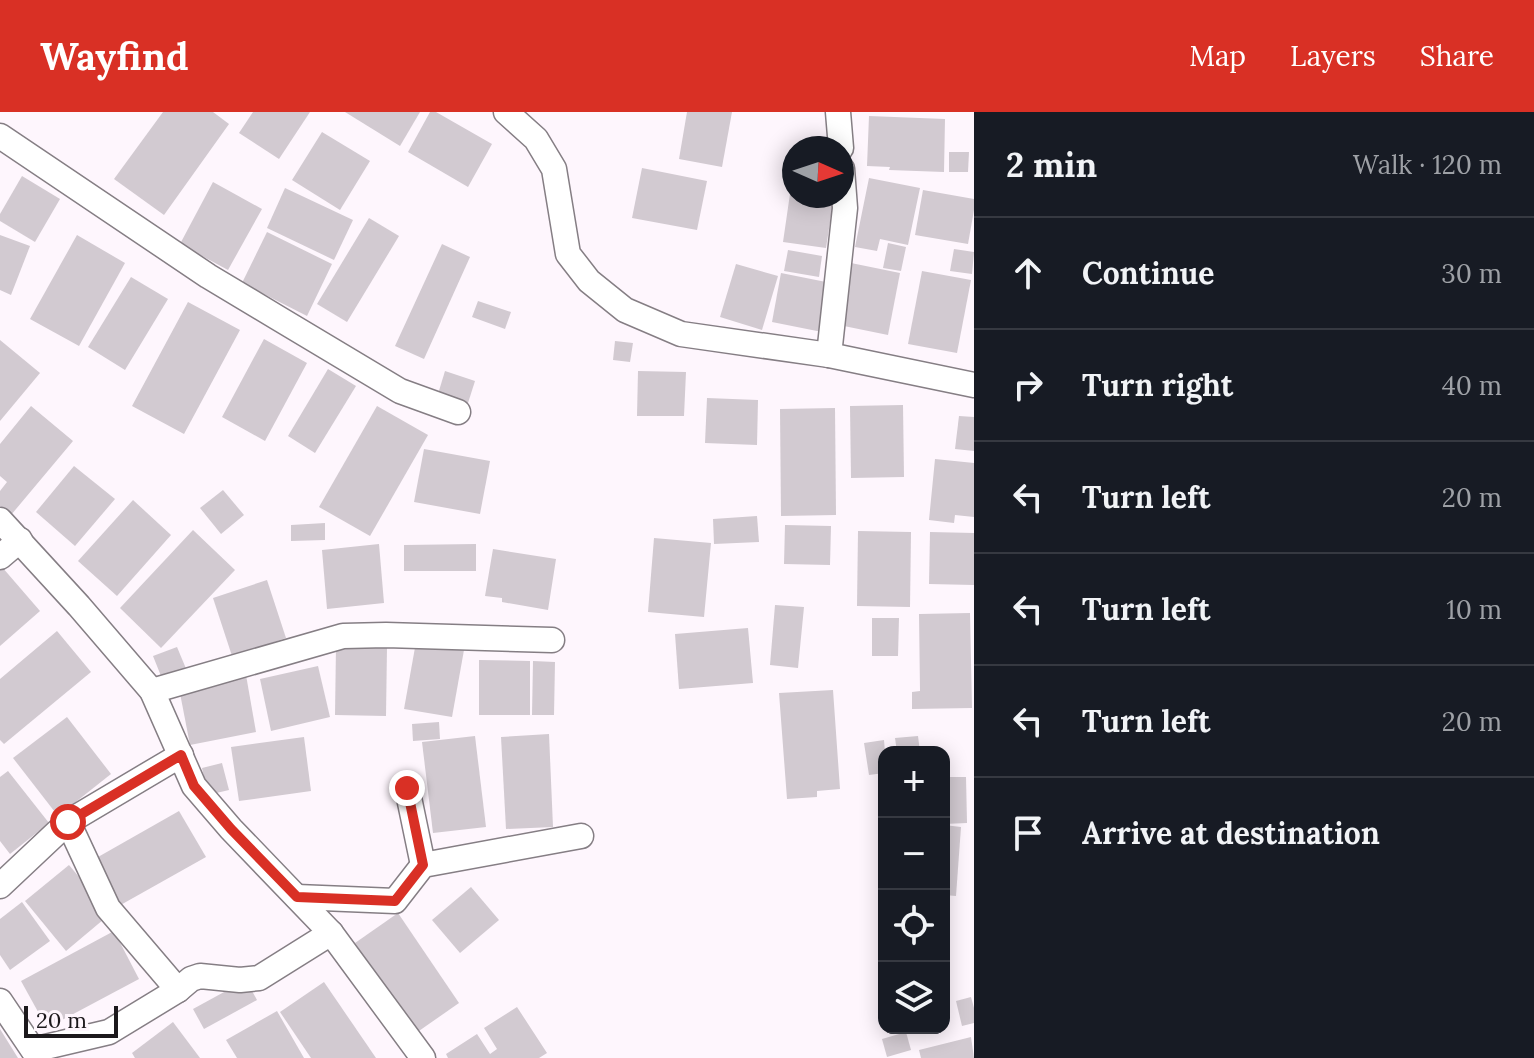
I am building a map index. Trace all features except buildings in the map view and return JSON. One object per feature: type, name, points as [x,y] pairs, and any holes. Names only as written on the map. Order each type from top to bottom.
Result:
[{"type":"street","points":[[506,112],[536,139],[554,169],[568,254],[589,281],[625,310],[681,334],[829,355],[974,385]]},
{"type":"street","points":[[838,112],[840,136]]},
{"type":"street","points":[[0,136],[208,276],[400,391],[458,412]]},
{"type":"street","points":[[829,355],[845,208]]},
{"type":"street","points":[[0,520],[152,691],[194,786],[331,933],[423,1058]]},
{"type":"street","points":[[0,557],[20,540]]},
{"type":"street","points":[[152,691],[343,636],[552,640]]},
{"type":"street","points":[[0,886],[68,822],[181,755]]},
{"type":"street","points":[[407,788],[423,865]]},
{"type":"street","points":[[68,822],[108,908],[178,990]]},
{"type":"street","points":[[297,897],[395,901],[423,865],[581,836]]},
{"type":"street","points":[[0,1001],[33,1050],[109,1032],[200,976],[240,980],[259,978],[331,933]]},
{"type":"route","points":[[68,822],[181,755],[194,786],[297,897],[395,901],[423,865],[407,788]]}]
